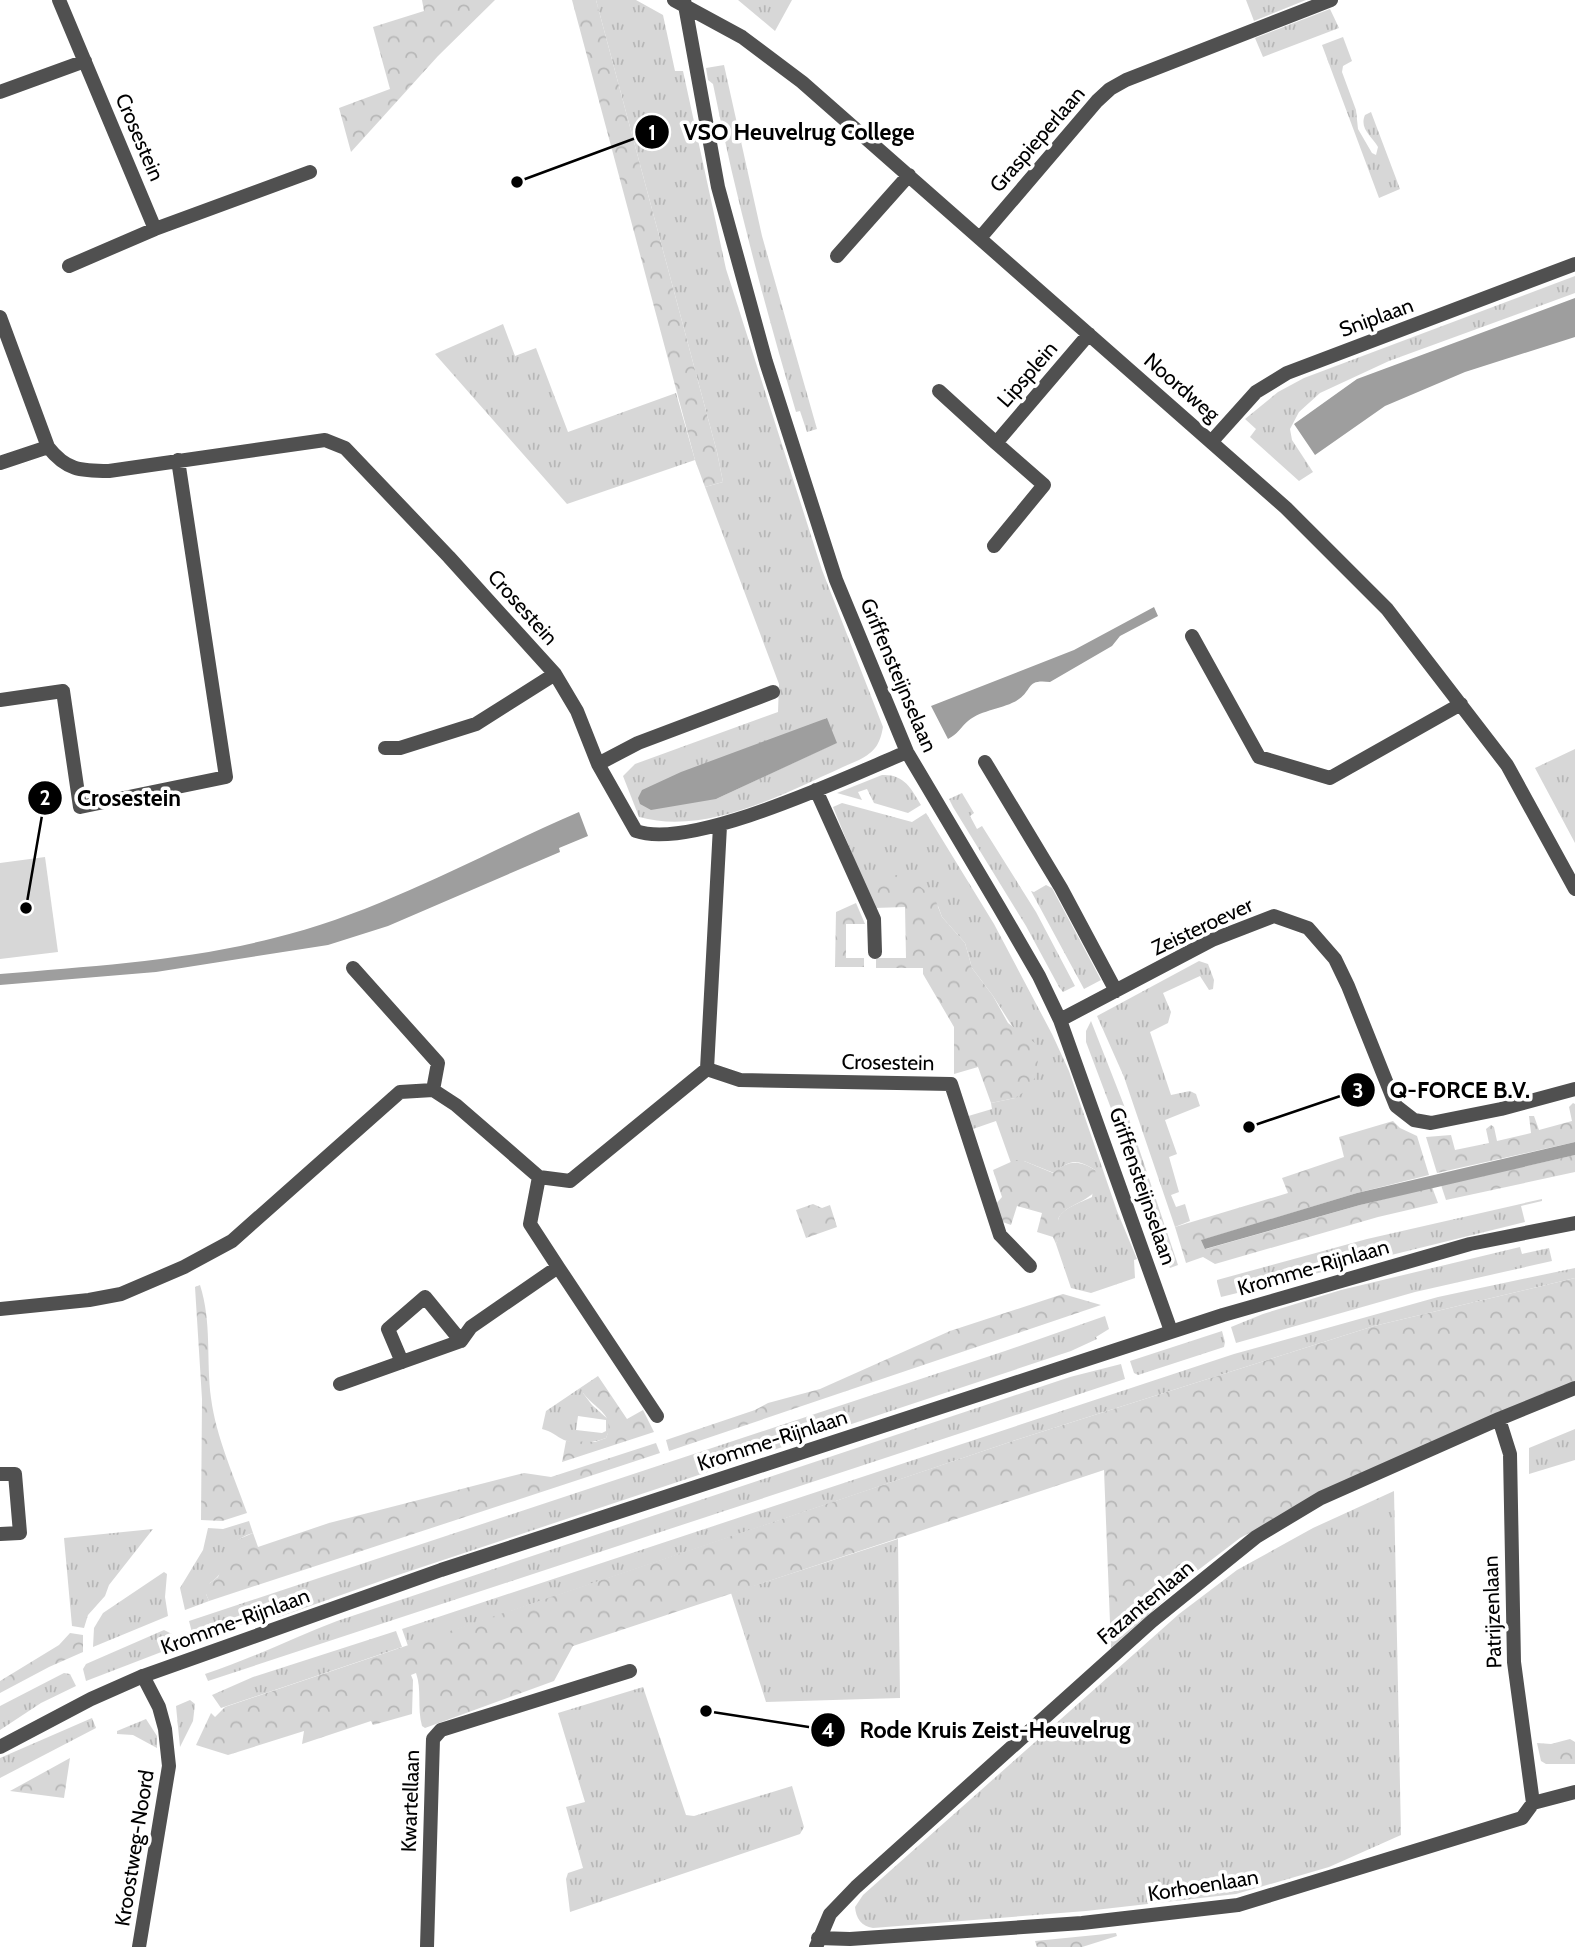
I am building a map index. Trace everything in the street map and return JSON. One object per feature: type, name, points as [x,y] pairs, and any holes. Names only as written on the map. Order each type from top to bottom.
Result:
[{"type":"street","name":"Crosestein","points":[[59,0],[155,229]]},
{"type":"street","name":"Graspieperlaan","points":[[980,238],[1110,89],[1150,69],[1331,0]]},
{"type":"street","name":"Noordweg","points":[[682,2],[742,37],[802,82],[1286,508],[1387,609],[1461,704],[1507,765],[1575,889]]},
{"type":"street","name":"Griffensteijnselaan","points":[[682,2],[718,187],[766,362],[836,580],[907,752],[1006,918],[1060,1020],[1171,1331]]},
{"type":"street","points":[[0,92],[85,61]]},
{"type":"street","points":[[69,266],[155,229],[310,172]]},
{"type":"street","points":[[837,256],[909,176]]},
{"type":"street","name":"Sniplaan","points":[[1212,441],[1256,392],[1287,373],[1575,264]]},
{"type":"street","points":[[0,317],[48,447],[0,463]]},
{"type":"street","name":"Lipsplein","points":[[996,443],[1089,334]]},
{"type":"street","points":[[939,391],[1044,485],[995,546]]},
{"type":"street","name":"Crosestein","points":[[48,447],[60,462],[82,471],[108,471],[325,440],[345,448],[555,674],[577,711],[598,764],[636,831],[650,836],[720,826],[907,752]]},
{"type":"street","points":[[0,700],[63,691],[80,807],[226,777],[178,460]]},
{"type":"street","points":[[1192,636],[1259,757],[1330,778],[1461,704]]},
{"type":"street","name":"Crosestein","points":[[385,748],[400,748],[476,724],[555,674]]},
{"type":"street","points":[[598,764],[638,743],[773,692]]},
{"type":"street","points":[[985,762],[1062,888],[1116,991]]},
{"type":"street","points":[[816,790],[874,919],[875,952]]},
{"type":"street","points":[[0,1308],[89,1300],[121,1294],[232,1241],[400,1091],[433,1090],[456,1105],[539,1177],[570,1181],[707,1069],[720,826]]},
{"type":"street","name":"Zeisteroever","points":[[1060,1020],[1212,940],[1274,916],[1308,928],[1335,959],[1396,1106],[1414,1120],[1431,1123],[1501,1110],[1575,1089]]},
{"type":"street","points":[[353,968],[438,1063],[433,1090]]},
{"type":"street","name":"Crosestein","points":[[707,1069],[740,1080],[951,1084],[1000,1235],[1030,1266]]},
{"type":"street","points":[[539,1177],[530,1224],[657,1416]]},
{"type":"street","name":"Kromme-Rijnlaan","points":[[0,1746],[91,1699],[144,1676],[442,1570],[1171,1331],[1469,1244],[1575,1223]]},
{"type":"street","points":[[340,1384],[461,1341],[471,1327],[558,1266]]},
{"type":"street","points":[[402,1362],[388,1329],[425,1297],[461,1341]]},
{"type":"street","name":"Fazantenlaan","points":[[817,1943],[830,1914],[856,1887],[1152,1621],[1256,1538],[1321,1499],[1575,1388]]},
{"type":"street","name":"Patrijzenlaan","points":[[1499,1419],[1510,1454],[1514,1662],[1533,1803]]},
{"type":"street","points":[[0,1474],[15,1474],[20,1533],[0,1534]]},
{"type":"street","name":"Kwartellaan","points":[[427,1947],[433,1739],[441,1730],[630,1671]]},
{"type":"street","name":"Kroostweg-Noord","points":[[139,1947],[169,1766],[165,1729],[159,1707],[144,1676]]},
{"type":"street","name":"Korhoenlaan","points":[[817,1943],[1082,1923],[1238,1905],[1522,1818],[1533,1803],[1575,1792]]},
{"type":"green space","points":[[422,0],[495,0],[438,56],[351,152],[339,108],[390,89],[373,27],[424,11]]},
{"type":"green space","points":[[572,0],[596,0],[723,482],[705,487],[695,460]]},
{"type":"green space","points":[[596,0],[636,0],[663,15],[675,71],[683,71],[726,269],[822,570],[883,727],[876,747],[865,757],[780,796],[723,815],[695,820],[667,821],[639,817],[623,776],[635,764],[778,712],[779,684],[705,487],[723,482]],"holes":[[[826,718],[836,743],[716,799]]]},
{"type":"green space","points":[[738,0],[792,0],[775,31]]},
{"type":"green space","points":[[1246,0],[1306,0],[1254,21]]},
{"type":"green space","points":[[1330,9],[1339,28],[1263,57],[1255,38]]},
{"type":"green space","points":[[1343,37],[1352,61],[1343,66],[1342,72],[1356,110],[1358,129],[1372,153],[1376,155],[1378,147],[1364,124],[1365,115],[1371,112],[1400,189],[1379,198],[1322,45]]},
{"type":"green space","points":[[724,65],[762,236],[817,429],[807,432],[800,411],[796,412],[740,208],[713,84],[708,80],[706,68]]},
{"type":"green space","points":[[1575,276],[1575,293],[1389,361],[1320,393],[1299,412],[1290,429],[1292,440],[1313,472],[1299,481],[1250,437],[1256,429],[1245,419],[1278,392],[1304,378]]},
{"type":"green space","points":[[503,324],[515,356],[536,348],[568,432],[676,393],[695,460],[567,504],[435,354]]},
{"type":"green space","points":[[1575,749],[1575,843],[1535,768]]},
{"type":"green space","points":[[882,775],[901,780],[921,805],[908,813],[874,803],[867,789],[858,792],[862,800],[837,793]]},
{"type":"green space","points":[[962,793],[974,813],[970,816],[977,829],[982,826],[1036,912],[1075,986],[1063,992],[1059,987],[1026,926],[953,807],[949,799]]},
{"type":"green space","points":[[842,803],[912,822],[926,813],[994,924],[1069,1071],[1117,1211],[1137,1259],[1134,1260],[1135,1278],[1091,1293],[1071,1288],[1056,1244],[1058,1221],[1067,1209],[1092,1197],[1095,1170],[1079,1162],[1065,1165],[1054,1173],[1024,1161],[1011,1163],[996,1121],[970,1130],[965,1117],[992,1109],[991,1103],[1015,1098],[1014,1029],[972,968],[965,943],[942,917],[938,906],[866,888],[833,807]]},
{"type":"green space","points":[[45,857],[58,952],[0,959],[0,863]]},
{"type":"green space","points":[[896,875],[911,879],[935,899],[942,917],[965,943],[972,968],[993,996],[1008,1023],[1035,1043],[1039,1051],[1036,1076],[1027,1090],[1015,1098],[991,1103],[978,1067],[954,1074],[954,1027],[923,974],[923,968],[876,968],[876,958],[906,958],[905,907],[874,908],[866,888],[879,878]]},
{"type":"green space","points":[[1046,885],[1052,888],[1101,980],[1084,989],[1031,891]]},
{"type":"green space","points":[[856,903],[865,924],[846,924],[846,958],[864,958],[864,967],[835,967],[836,912]]},
{"type":"green space","points":[[1199,961],[1208,964],[1214,980],[1213,989],[1209,990],[1200,976],[1163,993],[1171,1012],[1168,1023],[1150,1032],[1171,1095],[1190,1091],[1196,1094],[1200,1106],[1165,1120],[1177,1154],[1169,1157],[1179,1192],[1171,1195],[1176,1207],[1185,1204],[1190,1221],[1175,1227],[1124,1077],[1097,1016]]},
{"type":"green space","points":[[1091,1021],[1127,1113],[1178,1265],[1170,1268],[1157,1252],[1115,1119],[1086,1042],[1086,1031]]},
{"type":"green space","points":[[1573,1103],[1575,1142],[1437,1173],[1426,1137],[1451,1135],[1455,1150],[1489,1143],[1486,1129],[1491,1125],[1494,1127],[1497,1141],[1531,1133],[1529,1116],[1534,1116],[1539,1130],[1572,1121],[1569,1107]]},
{"type":"green space","points":[[1393,1121],[1400,1128],[1417,1136],[1429,1175],[1357,1193],[1202,1240],[1206,1249],[1432,1187],[1438,1203],[1378,1217],[1215,1264],[1203,1257],[1186,1263],[1175,1227],[1288,1193],[1282,1178],[1344,1157],[1339,1137]]},
{"type":"green space","points":[[1575,1155],[1575,1172],[1446,1200],[1441,1185]]},
{"type":"green space","points":[[1013,1161],[1024,1161],[1053,1173],[1074,1163],[1084,1164],[1095,1170],[1099,1187],[1058,1219],[1062,1229],[1056,1244],[1053,1237],[1037,1232],[1042,1213],[1017,1206],[1011,1225],[1000,1221],[995,1205],[1002,1197],[993,1170]]},
{"type":"green space","points":[[1542,1199],[1521,1206],[1525,1222],[1221,1297],[1217,1280],[1367,1239]]},
{"type":"green space","points":[[813,1204],[822,1208],[830,1205],[837,1227],[806,1238],[796,1210]]},
{"type":"green space","points":[[1520,1247],[1522,1254],[1549,1248],[1552,1261],[1415,1292],[1236,1343],[1231,1327],[1263,1314],[1341,1290]]},
{"type":"green space","points":[[1575,1268],[1575,1278],[1374,1326],[1019,1439],[408,1646],[402,1629],[1234,1354],[1438,1297]]},
{"type":"green space","points":[[1575,1278],[1575,1382],[1315,1498],[1240,1538],[1197,1571],[1111,1648],[1104,1470],[573,1646],[554,1681],[425,1728],[422,1726],[416,1673],[411,1675],[412,1714],[373,1725],[371,1721],[302,1744],[304,1731],[228,1755],[196,1745],[211,1713],[215,1717],[225,1707],[1019,1439],[1374,1326]]},
{"type":"green space","points":[[200,1285],[206,1313],[213,1413],[247,1513],[222,1521],[201,1520],[202,1399],[195,1287]]},
{"type":"green space","points":[[1063,1294],[1101,1305],[669,1451],[666,1440],[755,1410],[768,1403],[820,1389],[950,1331]]},
{"type":"green space","points":[[1105,1316],[1109,1329],[1096,1337],[1097,1339],[1071,1351],[279,1617],[238,1625],[194,1640],[189,1621]]},
{"type":"green space","points":[[1222,1331],[1224,1347],[1138,1375],[1134,1373],[1130,1361]]},
{"type":"green space","points":[[1121,1364],[1125,1379],[208,1681],[205,1674],[337,1621],[1070,1377]]},
{"type":"green space","points":[[598,1376],[627,1419],[643,1410],[654,1432],[562,1462],[566,1441],[595,1442],[606,1438],[607,1418],[583,1393],[583,1386]]},
{"type":"green space","points":[[583,1386],[583,1393],[592,1405],[610,1421],[610,1428],[606,1438],[601,1440],[569,1442],[542,1429],[546,1411]],"holes":[[[578,1416],[606,1420],[606,1431],[602,1433],[576,1430]]]},
{"type":"green space","points":[[1575,1429],[1575,1460],[1529,1474],[1529,1448]]},
{"type":"green space","points":[[656,1443],[660,1453],[209,1601],[206,1594],[206,1586],[218,1577],[231,1545],[253,1533],[258,1547],[329,1523],[524,1473],[551,1477]]},
{"type":"green space","points":[[1394,1491],[1401,1835],[1329,1867],[1236,1894],[1086,1911],[873,1928],[860,1921],[855,1907],[863,1895],[1179,1614],[1237,1570],[1313,1528]]},
{"type":"green space","points":[[249,1521],[253,1533],[242,1537],[230,1549],[222,1570],[210,1583],[206,1594],[209,1601],[185,1610],[180,1588],[203,1550],[208,1528],[223,1529]]},
{"type":"green space","points":[[153,1529],[109,1585],[105,1596],[88,1615],[84,1628],[72,1626],[64,1538]]},
{"type":"green space","points":[[898,1539],[900,1698],[766,1702],[731,1593]]},
{"type":"green space","points":[[164,1572],[167,1574],[165,1597],[168,1616],[93,1647],[94,1628],[103,1613]]},
{"type":"green space","points":[[164,1630],[172,1634],[177,1646],[86,1681],[83,1669],[86,1664]]},
{"type":"green space","points":[[396,1631],[402,1647],[221,1708],[212,1695],[253,1677]]},
{"type":"green space","points":[[70,1633],[83,1635],[83,1652],[0,1693],[0,1681],[59,1645]]},
{"type":"green space","points":[[64,1673],[70,1674],[76,1686],[41,1703],[0,1730],[0,1706]]},
{"type":"green space","points":[[643,1687],[686,1815],[694,1816],[792,1786],[804,1827],[800,1834],[570,1912],[566,1879],[568,1873],[583,1868],[566,1807],[585,1802],[558,1713]]},
{"type":"green space","points":[[190,1700],[195,1704],[193,1721],[180,1747],[176,1706]]},
{"type":"green space","points":[[92,1718],[96,1728],[0,1778],[0,1758]]},
{"type":"green space","points":[[146,1719],[157,1736],[157,1748],[133,1735],[117,1734],[117,1731]]},
{"type":"green space","points":[[1570,1739],[1575,1742],[1575,1764],[1546,1764],[1541,1761],[1537,1743],[1551,1744]]},
{"type":"green space","points":[[70,1758],[64,1798],[10,1791]]},
{"type":"green space","points":[[1116,1933],[1117,1936],[1082,1947],[1037,1947],[1035,1941]]},
{"type":"shaded area","points":[[1575,298],[1575,337],[1465,372],[1385,406],[1315,455],[1294,424],[1357,379]]},
{"type":"shaded area","points":[[1154,607],[1158,616],[1120,636],[1112,646],[1050,682],[1033,683],[1019,699],[974,717],[948,739],[931,706],[1074,650]]},
{"type":"shaded area","points":[[827,718],[837,743],[716,799],[651,810],[640,804],[638,798],[642,790],[681,772]]},
{"type":"shaded area","points":[[579,812],[588,836],[559,848],[560,852],[388,926],[328,945],[156,972],[0,985],[0,974],[206,952],[314,927],[391,898]]},
{"type":"shaded area","points":[[1575,1142],[1575,1155],[1360,1205],[1205,1249],[1201,1240],[1357,1193]]},
{"type":"place","name":"VSO Heuvelrug College","points":[[517,182]]},
{"type":"place","name":"Crosestein","points":[[26,908]]},
{"type":"place","name":"Q-FORCE B.V.","points":[[1249,1127]]},
{"type":"place","name":"Rode Kruis Zeist-Heuvelrug","points":[[706,1711]]}]
